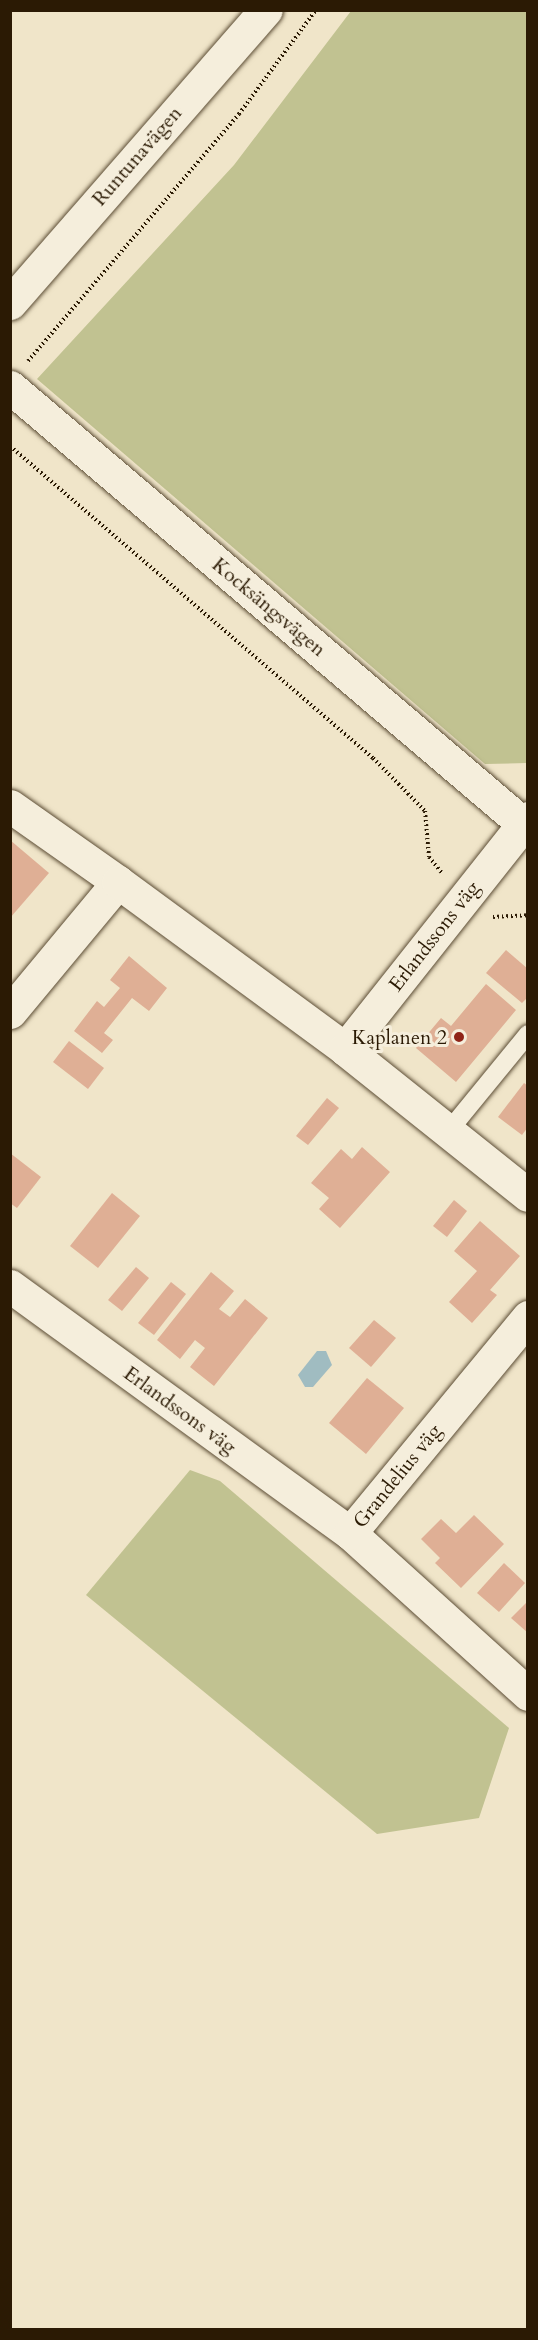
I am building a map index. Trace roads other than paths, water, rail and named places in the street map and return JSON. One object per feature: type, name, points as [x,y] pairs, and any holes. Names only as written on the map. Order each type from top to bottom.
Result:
[{"type":"street","name":"Runtunavägen","points":[[10,303],[266,10]]},
{"type":"street","name":"Kocksängsvägen","points":[[18,376],[526,823]]},
{"type":"street","points":[[10,806],[118,882],[345,1049],[447,1134],[528,1195]]},
{"type":"street","name":"Erlandssons väg","points":[[345,1049],[526,823]]},
{"type":"street","points":[[10,1012],[118,882]]},
{"type":"street","name":"Erlandssons väg","points":[[10,1286],[350,1533]]},
{"type":"street","name":"Grandelius väg","points":[[528,1317],[350,1533],[528,1694]]},
{"type":"lane","points":[[447,1134],[528,1034]]},
{"type":"water","points":[[317,1351],[326,1351],[332,1365],[313,1387],[305,1387],[298,1375]]},
{"type":"place","name":"Kaplanen 2","points":[[459,1037]]}]
